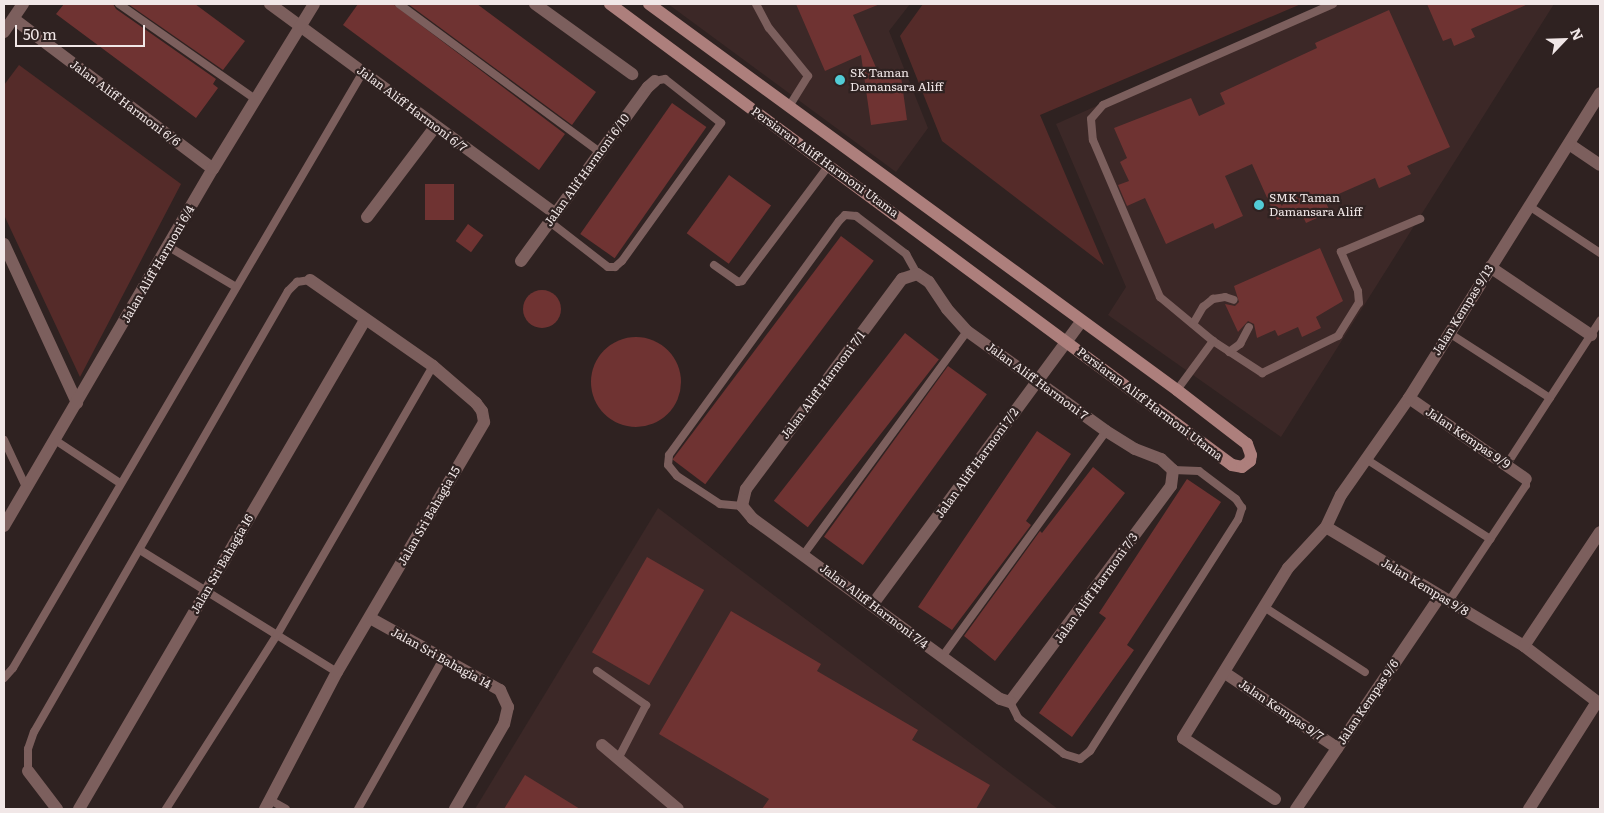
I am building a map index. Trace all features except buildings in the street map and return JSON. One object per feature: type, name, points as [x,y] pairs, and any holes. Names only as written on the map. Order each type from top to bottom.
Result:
[{"type":"street","points":[[4,32],[23,4]]},
{"type":"street","name":"Jalan Aliff Harmoni 6/7","points":[[270,4],[435,126],[553,218]]},
{"type":"street","name":"Jalan Aliff Harmoni 6/4","points":[[4,526],[213,169],[314,4]]},
{"type":"street","points":[[535,4],[632,74]]},
{"type":"street","name":"Persiaran Aliff Harmoni Utama","points":[[610,4],[830,164],[1232,465],[1242,467],[1250,461],[1251,455],[1247,444],[1177,390],[1081,322],[649,4]]},
{"type":"street","name":"Jalan Aliff Harmoni 6/6","points":[[14,19],[213,169]]},
{"type":"street","name":"Jalan Alif Harmoni 6/10","points":[[521,261],[601,154],[648,86],[655,80]]},
{"type":"street","name":"Jalan Kempas 9/13","points":[[1326,527],[1341,495],[1409,398],[1600,93]]},
{"type":"street","points":[[367,217],[435,126]]},
{"type":"street","points":[[1569,144],[1600,165]]},
{"type":"street","points":[[4,244],[77,403]]},
{"type":"street","points":[[1490,267],[1591,334]]},
{"type":"street","name":"Jalan Aliff Harmoni 7","points":[[917,274],[929,282],[947,309],[967,331],[1106,431],[1135,449],[1161,459],[1173,470]]},
{"type":"street","name":"Jalan Aliff Harmoni 7/1","points":[[742,506],[746,489],[902,279],[917,274]]},
{"type":"street","name":"Jalan Sri Bahagia 15","points":[[268,805],[338,672],[484,422],[482,411],[476,403],[433,366],[310,280]]},
{"type":"street","name":"Jalan Sri Bahagia 16","points":[[79,809],[365,320]]},
{"type":"street","name":"Jalan Aliff Harmoni 7/2","points":[[873,604],[1081,322]]},
{"type":"street","name":"Jalan Kempas 9/9","points":[[1409,398],[1507,464],[1526,479]]},
{"type":"street","name":"Jalan Aliff Harmoni 7/3","points":[[1010,702],[1170,486],[1173,470]]},
{"type":"street","name":"Jalan Aliff Harmoni 7/4","points":[[742,506],[753,520],[873,604],[1000,699],[1010,702]]},
{"type":"street","points":[[1275,799],[1183,738],[1225,673],[1264,607],[1302,550],[1326,527]]},
{"type":"street","name":"Jalan Kempas 9/8","points":[[1326,527],[1524,646],[1599,703]]},
{"type":"street","points":[[1524,646],[1600,532]]},
{"type":"street","name":"Jalan Kempas 9/6","points":[[1296,809],[1337,748],[1444,599]]},
{"type":"street","name":"Jalan Sri Bahagia 14","points":[[370,618],[500,690],[508,706],[504,724],[455,809]]},
{"type":"street","name":"Jalan Kempas 9/7","points":[[1225,673],[1337,748]]},
{"type":"street","points":[[1529,809],[1599,703]]},
{"type":"street","points":[[602,745],[670,807]]},
{"type":"street","points":[[28,771],[57,809]]},
{"type":"lane","points":[[119,4],[255,99]]},
{"type":"lane","points":[[398,4],[601,154]]},
{"type":"lane","points":[[756,4],[769,28],[808,76],[789,107]]},
{"type":"lane","points":[[1333,4],[1103,105],[1091,119],[1093,140],[1160,297],[1213,341],[1262,373],[1338,336],[1359,303],[1358,291],[1341,252],[1420,219]]},
{"type":"lane","points":[[4,678],[13,668],[363,72]]},
{"type":"lane","points":[[553,218],[608,266],[615,267],[622,261],[721,122],[665,80],[655,80]]},
{"type":"lane","points":[[714,265],[738,282],[742,281],[830,164]]},
{"type":"lane","points":[[1529,206],[1600,253]]},
{"type":"lane","points":[[742,506],[720,504],[677,476],[668,466],[669,455],[839,221],[845,215],[856,216],[906,254],[917,274]]},
{"type":"lane","points":[[169,247],[236,287]]},
{"type":"lane","points":[[28,771],[28,749],[34,732],[288,291],[297,282],[310,280]]},
{"type":"lane","points":[[1193,324],[1203,307],[1213,299],[1225,297],[1234,300]]},
{"type":"lane","points":[[1507,464],[1600,320]]},
{"type":"lane","points":[[1229,352],[1240,344],[1249,328]]},
{"type":"lane","points":[[804,554],[967,331]]},
{"type":"lane","points":[[1449,333],[1550,398]]},
{"type":"lane","points":[[1177,390],[1213,341]]},
{"type":"lane","points":[[166,809],[277,635],[433,366]]},
{"type":"lane","points":[[942,657],[1106,431]]},
{"type":"lane","points":[[4,440],[26,487]]},
{"type":"lane","points":[[55,440],[120,483]]},
{"type":"lane","points":[[1366,459],[1490,539]]},
{"type":"lane","points":[[1010,702],[1018,718],[1064,754],[1080,759],[1090,751],[1238,520],[1242,508],[1236,499],[1200,471],[1173,470]]},
{"type":"lane","points":[[1444,599],[1490,539],[1526,485],[1526,479]]},
{"type":"lane","points":[[140,550],[338,672]]},
{"type":"lane","points":[[1264,607],[1365,672]]},
{"type":"lane","points":[[358,809],[443,659]]},
{"type":"lane","points":[[597,671],[646,705],[618,759]]},
{"type":"lane","points":[[268,805],[286,809]]},
{"type":"shaded area","name":"SK Taman Damansara Aliff","points":[[668,4],[910,4],[889,31],[928,128],[896,172]]},
{"type":"shaded area","points":[[923,4],[1301,4],[1040,115],[1104,265],[942,141],[900,36]]},
{"type":"shaded area","name":"SMK Taman Damansara Aliff","points":[[1325,4],[1554,4],[1281,437],[1108,315],[1126,287],[1056,124]]},
{"type":"shaded area","points":[[19,65],[181,184],[80,377],[4,215],[4,85]]},
{"type":"shaded area","points":[[658,508],[1058,809],[475,809]]},
{"type":"place","name":"SK Taman Damansara Aliff","points":[[840,80]]},
{"type":"place","name":"SMK Taman Damansara Aliff","points":[[1259,205]]}]
